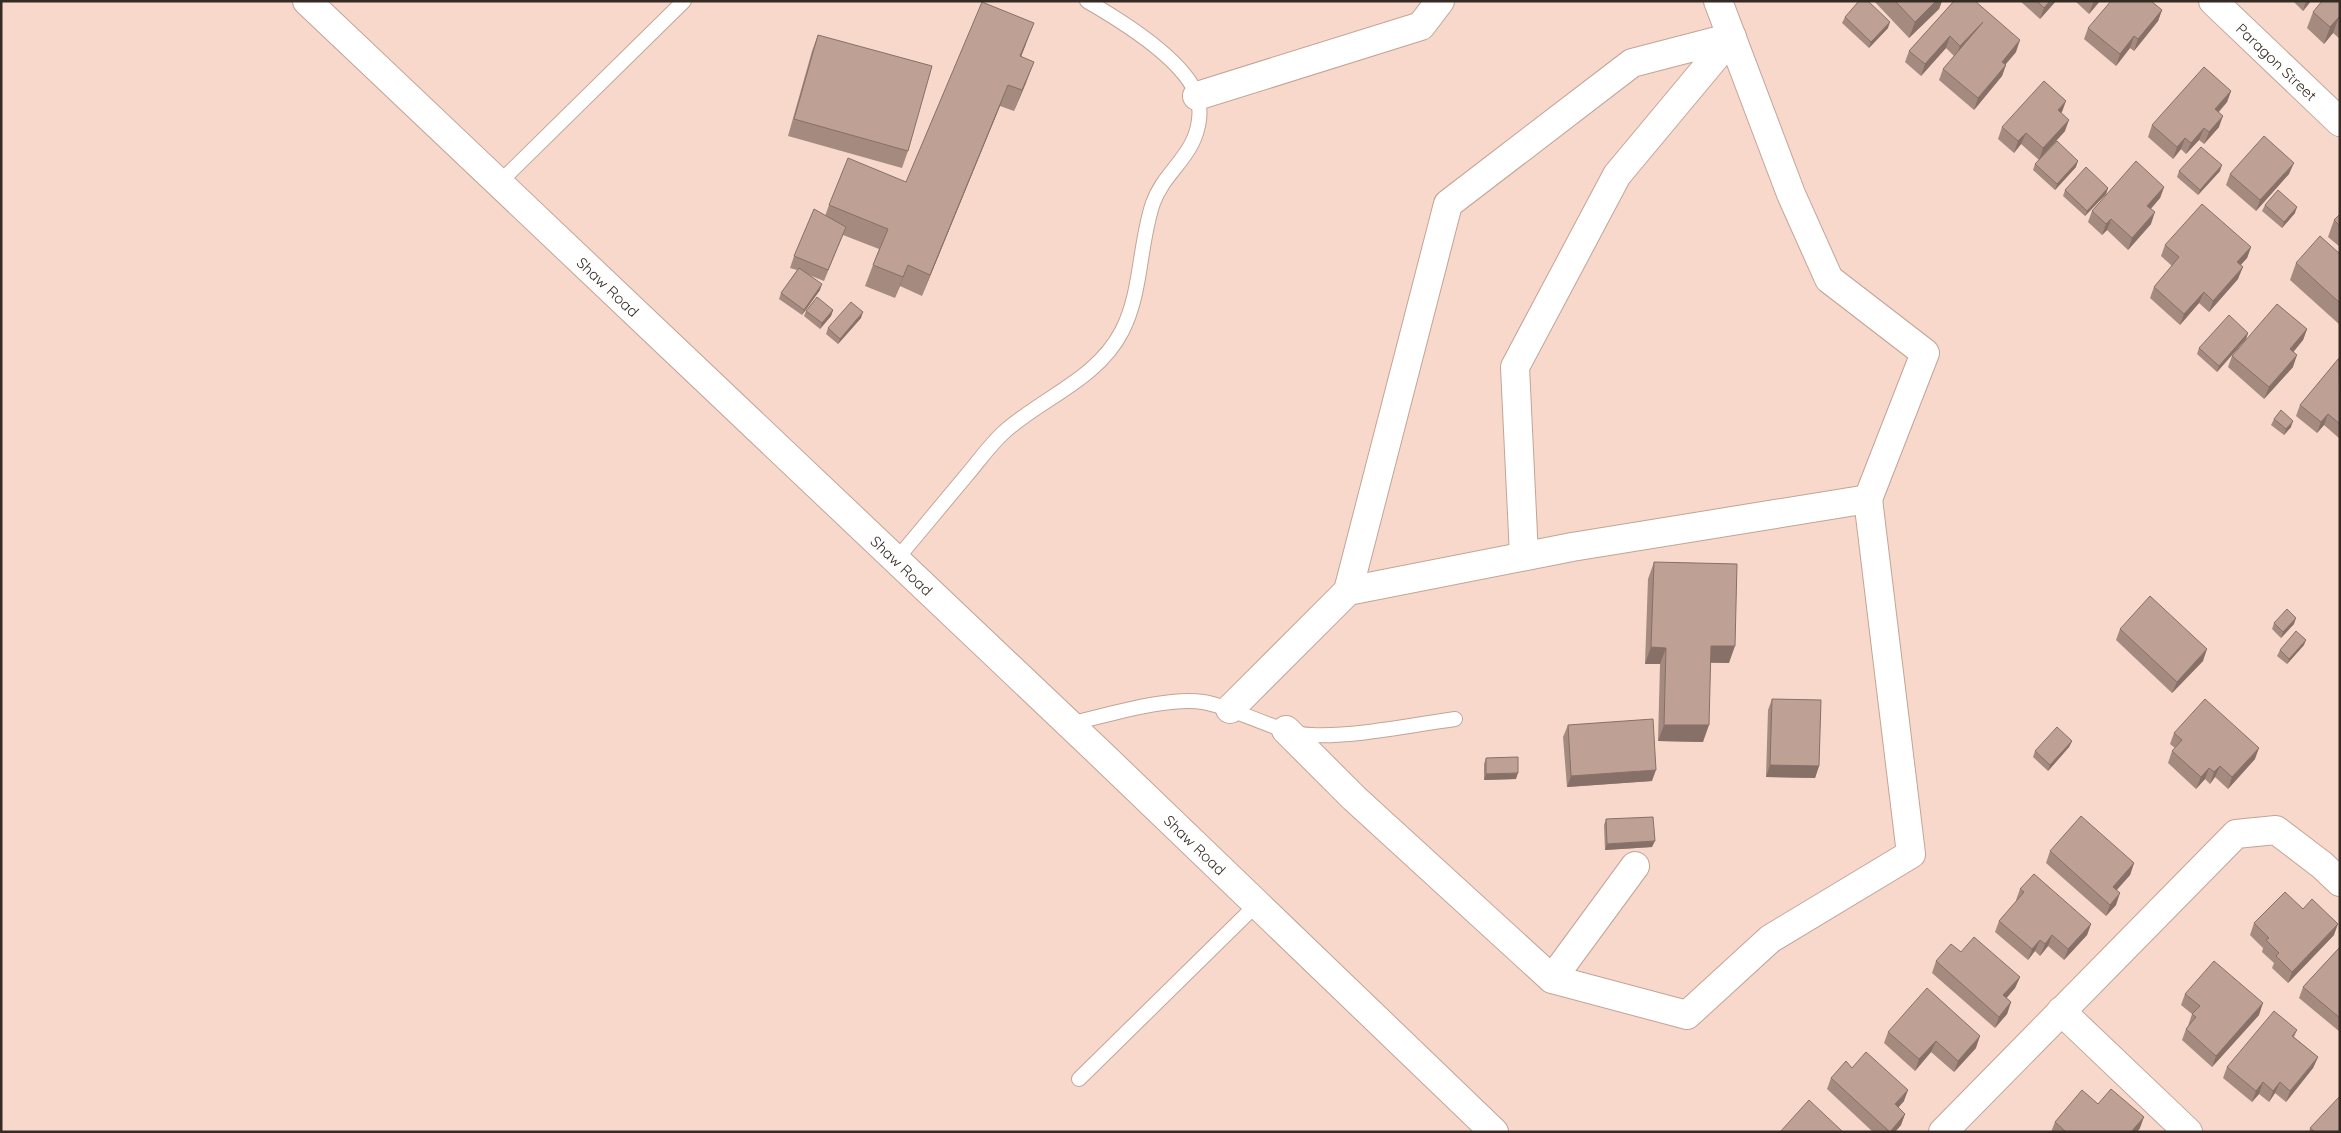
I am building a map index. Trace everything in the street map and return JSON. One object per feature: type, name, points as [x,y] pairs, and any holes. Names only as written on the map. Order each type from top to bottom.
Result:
[{"type":"street","name":"Shaw Road","points":[[307,1],[1069,724],[1494,1132]]},
{"type":"street","points":[[1197,96],[1421,26],[1440,1]]},
{"type":"street","points":[[1286,730],[1354,798],[1552,979],[1687,1015],[1770,939],[1910,854],[1868,499],[1926,353],[1829,279],[1791,194],[1718,1]]},
{"type":"street","name":"Paragon Street","points":[[2213,1],[2340,122]]},
{"type":"street","points":[[1524,556],[1515,367],[1617,175],[1732,37]]},
{"type":"street","points":[[1230,709],[1348,591],[1448,204],[1632,63],[1732,37]]},
{"type":"street","points":[[1348,591],[1524,556],[1868,499]]},
{"type":"street","points":[[1943,1132],[2236,834],[2276,830],[2322,865],[2340,882]]},
{"type":"street","points":[[1552,979],[1635,866]]},
{"type":"street","points":[[2061,1011],[2188,1132]]},
{"type":"lane","points":[[498,183],[684,1]]},
{"type":"lane","points":[[896,560],[1001,435],[1025,414],[1088,373],[1110,349],[1122,330],[1136,287],[1153,204],[1163,182],[1192,143],[1200,117],[1197,96],[1189,80],[1169,58],[1121,20],[1087,1]]},
{"type":"lane","points":[[1069,724],[1176,700],[1203,702],[1230,709],[1286,730],[1310,735],[1344,733],[1455,719]]},
{"type":"lane","points":[[1079,1079],[1256,905]]},
{"type":"building","points":[[1859,1],[1868,1],[1890,22],[1871,42],[1845,17]]},
{"type":"building","points":[[1895,1],[1936,1],[1915,22]]},
{"type":"building","points":[[1954,1],[1975,1],[2020,40],[2002,62],[2006,65],[1978,98],[1943,69],[1983,22],[1960,46],[1950,36],[1925,64],[1909,51]]},
{"type":"building","points":[[2037,1],[2050,1],[2044,8]]},
{"type":"building","points":[[2111,1],[2151,1],[2162,10],[2138,39],[2134,36],[2120,54],[2088,28]]},
{"type":"building","points":[[2322,1],[2340,1],[2340,17],[2330,27],[2313,12]]},
{"type":"building","points":[[982,2],[1034,23],[1020,56],[1034,62],[1022,90],[1008,85],[930,275],[908,265],[903,277],[873,265],[888,229],[829,205],[848,158],[906,182]]},
{"type":"building","points":[[818,35],[932,66],[908,151],[794,119]]},
{"type":"building","points":[[2204,67],[2231,91],[2215,109],[2223,116],[2209,132],[2204,128],[2191,143],[2185,138],[2177,147],[2152,125]]},
{"type":"building","points":[[2044,81],[2066,101],[2058,110],[2069,120],[2043,148],[2026,133],[2018,141],[2002,127]]},
{"type":"building","points":[[2264,136],[2294,163],[2260,200],[2230,174]]},
{"type":"building","points":[[2057,141],[2078,161],[2057,184],[2035,164]]},
{"type":"building","points":[[2201,147],[2222,165],[2200,190],[2179,171]]},
{"type":"building","points":[[2136,161],[2164,187],[2147,206],[2155,212],[2132,238],[2111,219],[2106,224],[2092,211]]},
{"type":"building","points":[[2086,167],[2108,188],[2087,211],[2065,190]]},
{"type":"building","points":[[2278,190],[2297,207],[2284,222],[2265,205]]},
{"type":"building","points":[[2202,204],[2251,247],[2237,262],[2243,267],[2213,301],[2204,292],[2184,314],[2154,287],[2179,257],[2165,245]]},
{"type":"building","points":[[814,209],[846,227],[828,270],[794,256]]},
{"type":"building","points":[[2340,214],[2340,226],[2334,220]]},
{"type":"building","points":[[2320,236],[2340,254],[2340,303],[2296,263]]},
{"type":"building","points":[[799,268],[822,284],[804,310],[781,293]]},
{"type":"building","points":[[817,297],[833,310],[822,323],[806,311]]},
{"type":"building","points":[[851,302],[863,312],[840,339],[828,328]]},
{"type":"building","points":[[2277,304],[2307,329],[2290,349],[2297,355],[2269,387],[2232,356]]},
{"type":"building","points":[[2229,315],[2248,333],[2219,366],[2199,348]]},
{"type":"building","points":[[2339,358],[2340,424],[2328,414],[2321,422],[2300,405]]},
{"type":"building","points":[[2281,410],[2293,421],[2286,429],[2274,419]]},
{"type":"building","points":[[1654,562],[1737,564],[1735,646],[1711,646],[1709,725],[1664,725],[1666,648],[1651,647]]},
{"type":"building","points":[[2150,596],[2207,649],[2177,682],[2120,629]]},
{"type":"building","points":[[2287,609],[2296,618],[2283,632],[2274,623]]},
{"type":"building","points":[[2296,631],[2306,640],[2289,659],[2280,650]]},
{"type":"building","points":[[1772,699],[1821,700],[1819,766],[1770,765]]},
{"type":"building","points":[[2205,699],[2259,748],[2232,777],[2220,766],[2214,772],[2209,768],[2201,777],[2172,751],[2182,740],[2174,733]]},
{"type":"building","points":[[1653,719],[1656,770],[1571,776],[1568,725]]},
{"type":"building","points":[[2057,727],[2072,741],[2050,765],[2035,751]]},
{"type":"building","points":[[1518,757],[1518,773],[1486,774],[1486,758]]},
{"type":"building","points":[[2081,816],[2134,863],[2113,887],[2120,893],[2110,905],[2050,851]]},
{"type":"building","points":[[1653,817],[1655,841],[1607,844],[1606,819]]},
{"type":"building","points":[[2034,874],[2091,924],[2068,949],[2052,935],[2045,944],[2040,940],[2032,949],[1999,921],[2024,892],[2020,889]]},
{"type":"building","points":[[2285,892],[2303,909],[2312,899],[2338,924],[2292,972],[2276,956],[2279,953],[2266,940],[2269,938],[2254,923]]},
{"type":"building","points":[[1974,937],[2020,977],[2003,995],[2011,1002],[1999,1017],[1936,961],[1951,944],[1961,952]]},
{"type":"building","points":[[2340,947],[2340,1018],[2303,987]]},
{"type":"building","points":[[2214,961],[2263,1003],[2216,1056],[2186,1029],[2196,1017],[2192,1014],[2200,1006],[2185,994]]},
{"type":"building","points":[[1927,988],[1980,1036],[1958,1061],[1936,1041],[1919,1059],[1888,1032]]},
{"type":"building","points":[[2274,1011],[2297,1030],[2292,1036],[2318,1057],[2290,1091],[2280,1082],[2273,1091],[2263,1082],[2256,1091],[2227,1067]]},
{"type":"building","points":[[1866,1052],[1908,1090],[1895,1104],[1905,1114],[1890,1132],[1831,1078],[1846,1061],[1852,1068]]},
{"type":"building","points":[[2111,1089],[2144,1117],[2131,1132],[2066,1132],[2055,1122],[2082,1090],[2098,1104]]},
{"type":"building","points":[[2340,1096],[2340,1132],[2315,1132],[2310,1128]]},
{"type":"building","points":[[1809,1100],[1843,1132],[1780,1132]]}]
